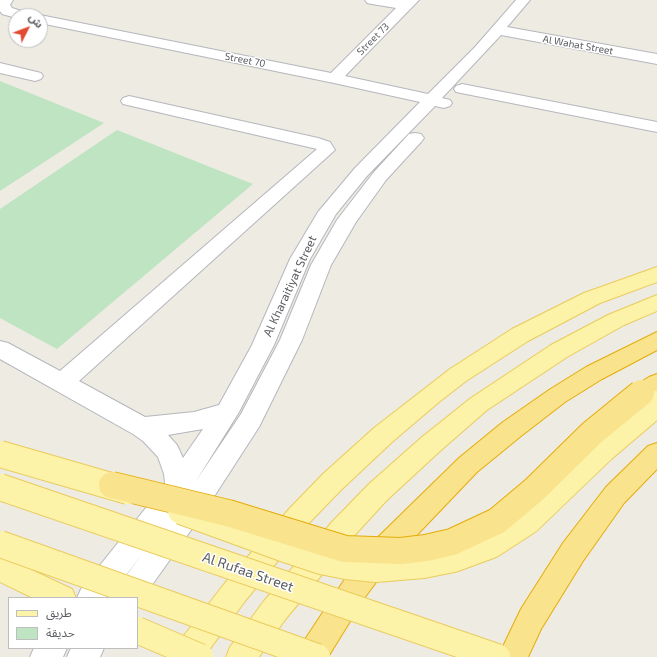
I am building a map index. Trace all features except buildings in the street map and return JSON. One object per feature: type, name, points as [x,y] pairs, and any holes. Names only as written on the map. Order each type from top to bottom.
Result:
[{"type":"highway","points":[[311,657],[355,588],[382,552],[468,465],[557,396],[594,373],[657,340]]},
{"type":"highway","points":[[513,657],[531,619],[573,552],[615,495],[657,452]]},
{"type":"main road","points":[[186,657],[235,592],[299,516],[332,482],[383,435],[458,375],[520,335],[592,298],[657,274]]},
{"type":"main road","points":[[241,657],[274,611],[342,530],[378,492],[431,444],[479,404],[542,362],[586,335],[657,302]]},
{"type":"main road","points":[[0,454],[112,485],[234,532],[321,561],[346,566],[376,569],[423,565],[453,559],[474,552],[491,545],[521,525],[550,501],[603,449],[653,396]]},
{"type":"main road","name":"Al Rufaa Street","points":[[0,486],[497,657]]},
{"type":"main road","points":[[0,544],[317,657]]},
{"type":"main road","points":[[0,568],[60,597]]},
{"type":"main road","points":[[138,630],[200,657]]},
{"type":"street","points":[[6,0],[3,5],[8,11]]},
{"type":"street","points":[[372,0],[409,3]]},
{"type":"street","name":"Al Kharaitiyat Street","points":[[92,597],[178,487],[227,412],[263,345],[300,259],[328,212],[361,172],[441,102],[462,89],[506,31],[523,0]]},
{"type":"street","name":"Al Kharaitiyat Street","points":[[127,597],[201,496],[250,420],[291,340],[321,264],[347,220],[380,176],[441,102],[506,31],[539,0]]},
{"type":"street","name":"Street 73","points":[[334,78],[409,3]]},
{"type":"street","name":"Street 70","points":[[48,21],[334,78],[441,102]]},
{"type":"street","name":"Al Wahat Street","points":[[506,31],[654,58]]},
{"type":"street","points":[[654,58],[657,42]]},
{"type":"street","points":[[0,68],[34,76]]},
{"type":"street","points":[[462,89],[657,127]]},
{"type":"street","points":[[62,383],[326,150],[324,146],[318,143],[129,101]]},
{"type":"street","points":[[0,349],[142,427],[160,442],[168,452],[177,474],[178,487]]},
{"type":"street","points":[[142,427],[183,424],[227,412]]},
{"type":"street","points":[[45,657],[51,649]]},
{"type":"street","points":[[82,657],[88,649]]},
{"type":"green space","points":[[0,81],[104,123],[0,191]]},
{"type":"green space","points":[[117,130],[253,184],[57,349],[0,318],[0,209]]}]
